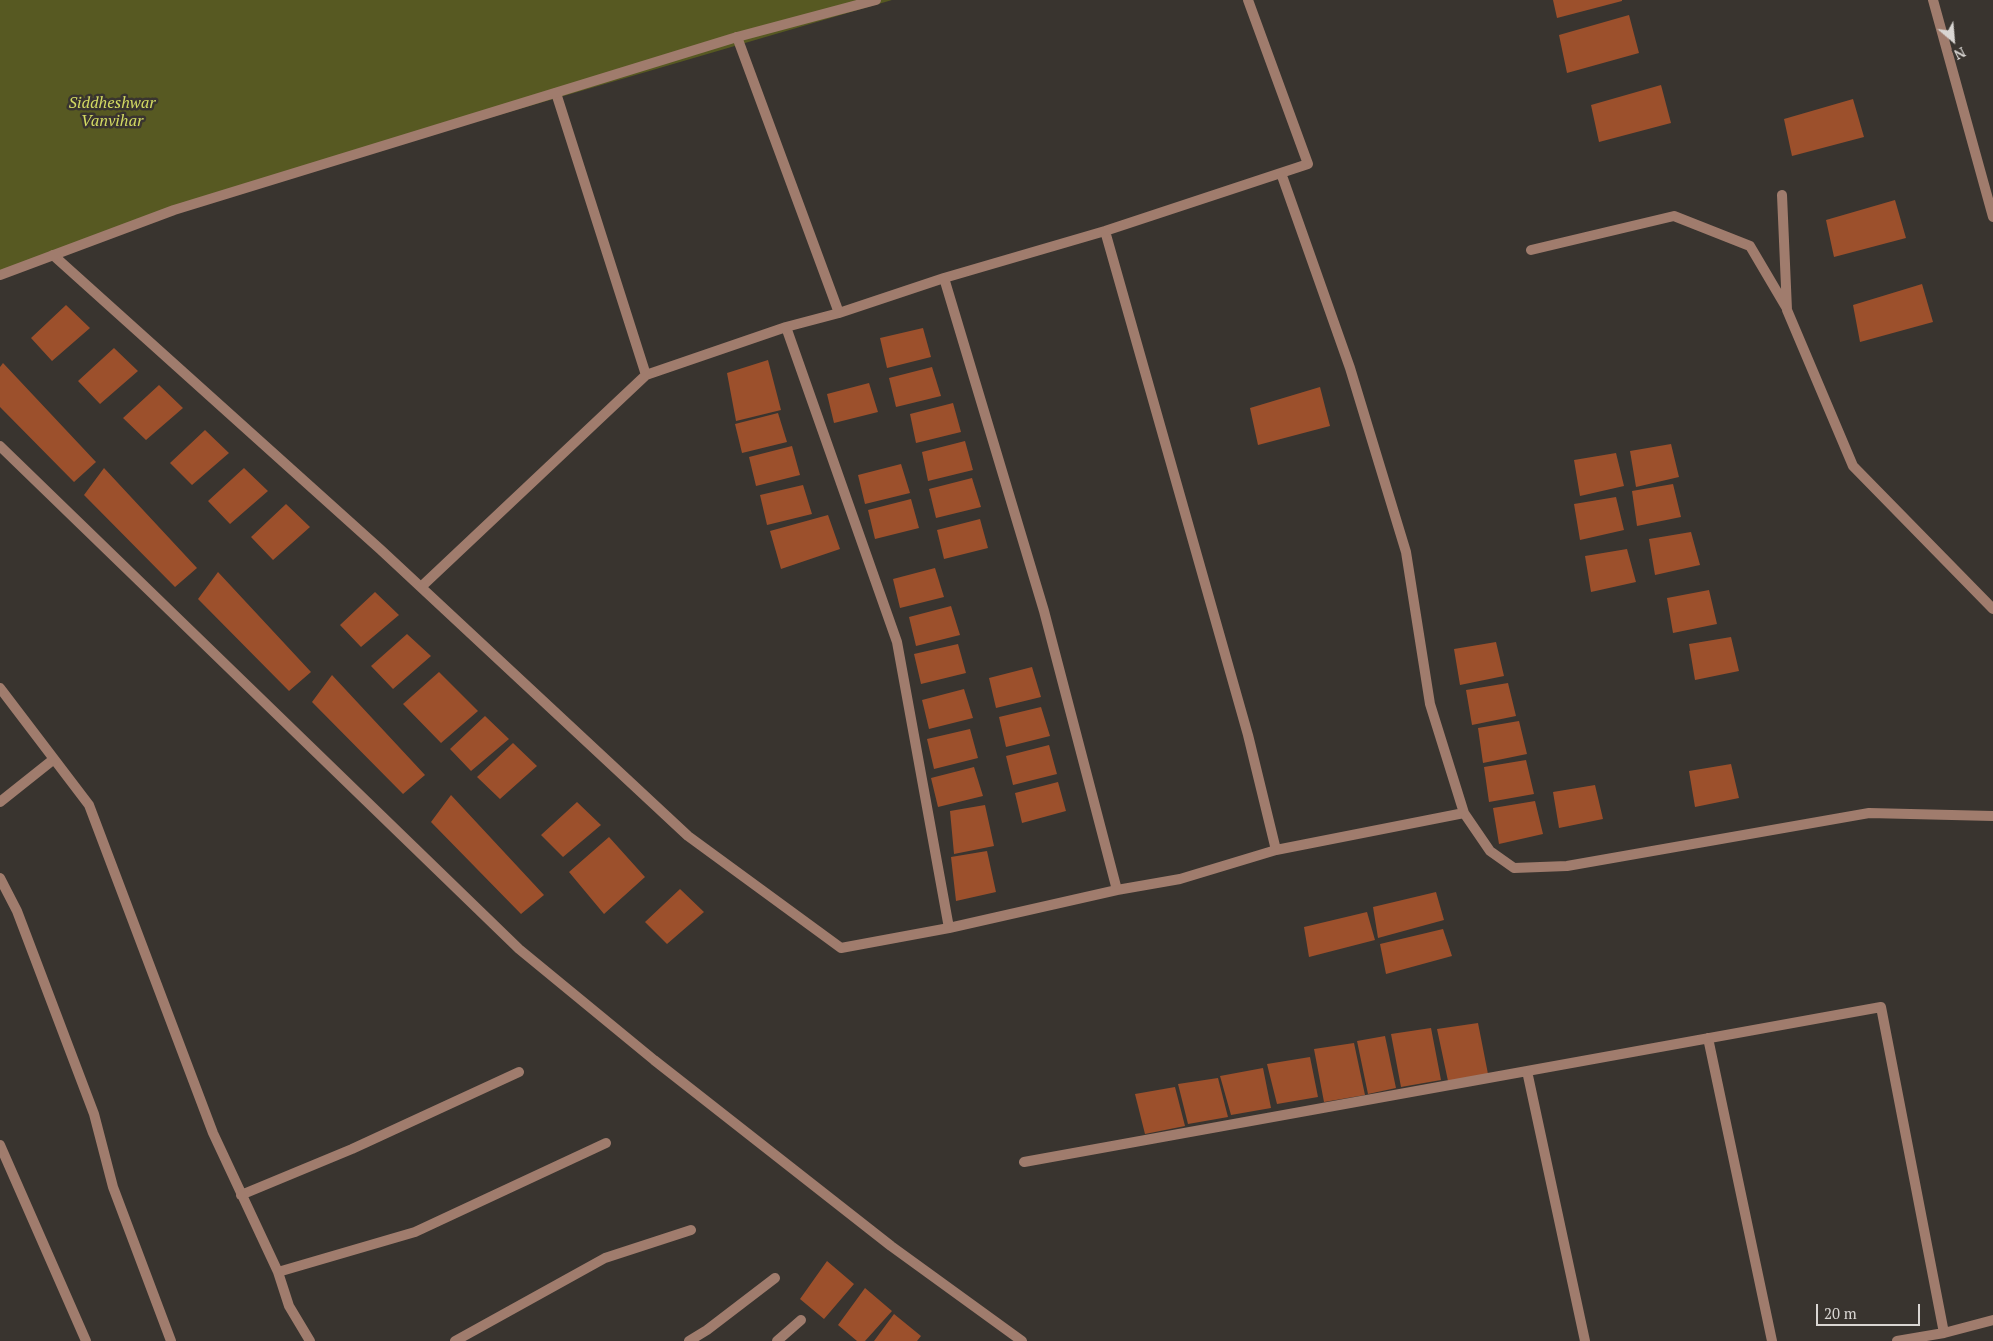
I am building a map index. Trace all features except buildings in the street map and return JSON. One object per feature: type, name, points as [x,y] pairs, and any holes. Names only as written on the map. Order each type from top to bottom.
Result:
[{"type":"street","points":[[0,275],[174,210],[737,37],[876,0]]},
{"type":"street","points":[[421,587],[646,375],[786,327],[839,313],[944,278],[1105,231],[1308,164],[1248,0]]},
{"type":"street","points":[[1933,0],[1993,214]]},
{"type":"street","points":[[737,37],[839,313]]},
{"type":"street","points":[[556,93],[646,375]]},
{"type":"street","points":[[1281,173],[1350,368],[1406,552],[1430,704],[1464,813],[1490,851],[1514,868],[1567,866],[1870,813],[1993,816]]},
{"type":"street","points":[[1782,195],[1787,310]]},
{"type":"street","points":[[1530,250],[1674,216],[1750,246],[1787,310],[1853,466],[1993,609]]},
{"type":"street","points":[[1105,231],[1248,734],[1276,850]]},
{"type":"street","points":[[53,255],[421,587],[688,836],[841,948],[949,928],[1117,890],[1180,879],[1276,850],[1464,813]]},
{"type":"street","points":[[944,278],[1044,611],[1117,890]]},
{"type":"street","points":[[786,327],[898,642],[949,928]]},
{"type":"street","points":[[0,446],[518,950],[654,1060],[891,1246],[1022,1341]]},
{"type":"street","points":[[0,688],[89,805],[213,1133],[278,1272],[289,1306],[310,1341]]},
{"type":"street","points":[[0,802],[54,759]]},
{"type":"street","points":[[0,878],[17,911],[94,1114],[113,1187],[167,1340]]},
{"type":"street","points":[[1024,1162],[1881,1007],[1944,1333]]},
{"type":"street","points":[[1708,1038],[1772,1341]]},
{"type":"street","points":[[1527,1071],[1585,1341]]},
{"type":"street","points":[[241,1195],[352,1149],[519,1072]]},
{"type":"street","points":[[278,1272],[415,1232],[606,1143]]},
{"type":"street","points":[[0,1145],[86,1341]]},
{"type":"street","points":[[455,1341],[605,1258],[691,1230]]},
{"type":"street","points":[[689,1341],[707,1330],[775,1278]]},
{"type":"street","points":[[777,1341],[801,1320]]},
{"type":"street","points":[[1897,1341],[1944,1333],[1993,1320]]},
{"type":"green space","name":"Siddheshwar Vanvihar","points":[[0,0],[892,0],[174,210],[0,275]]}]
